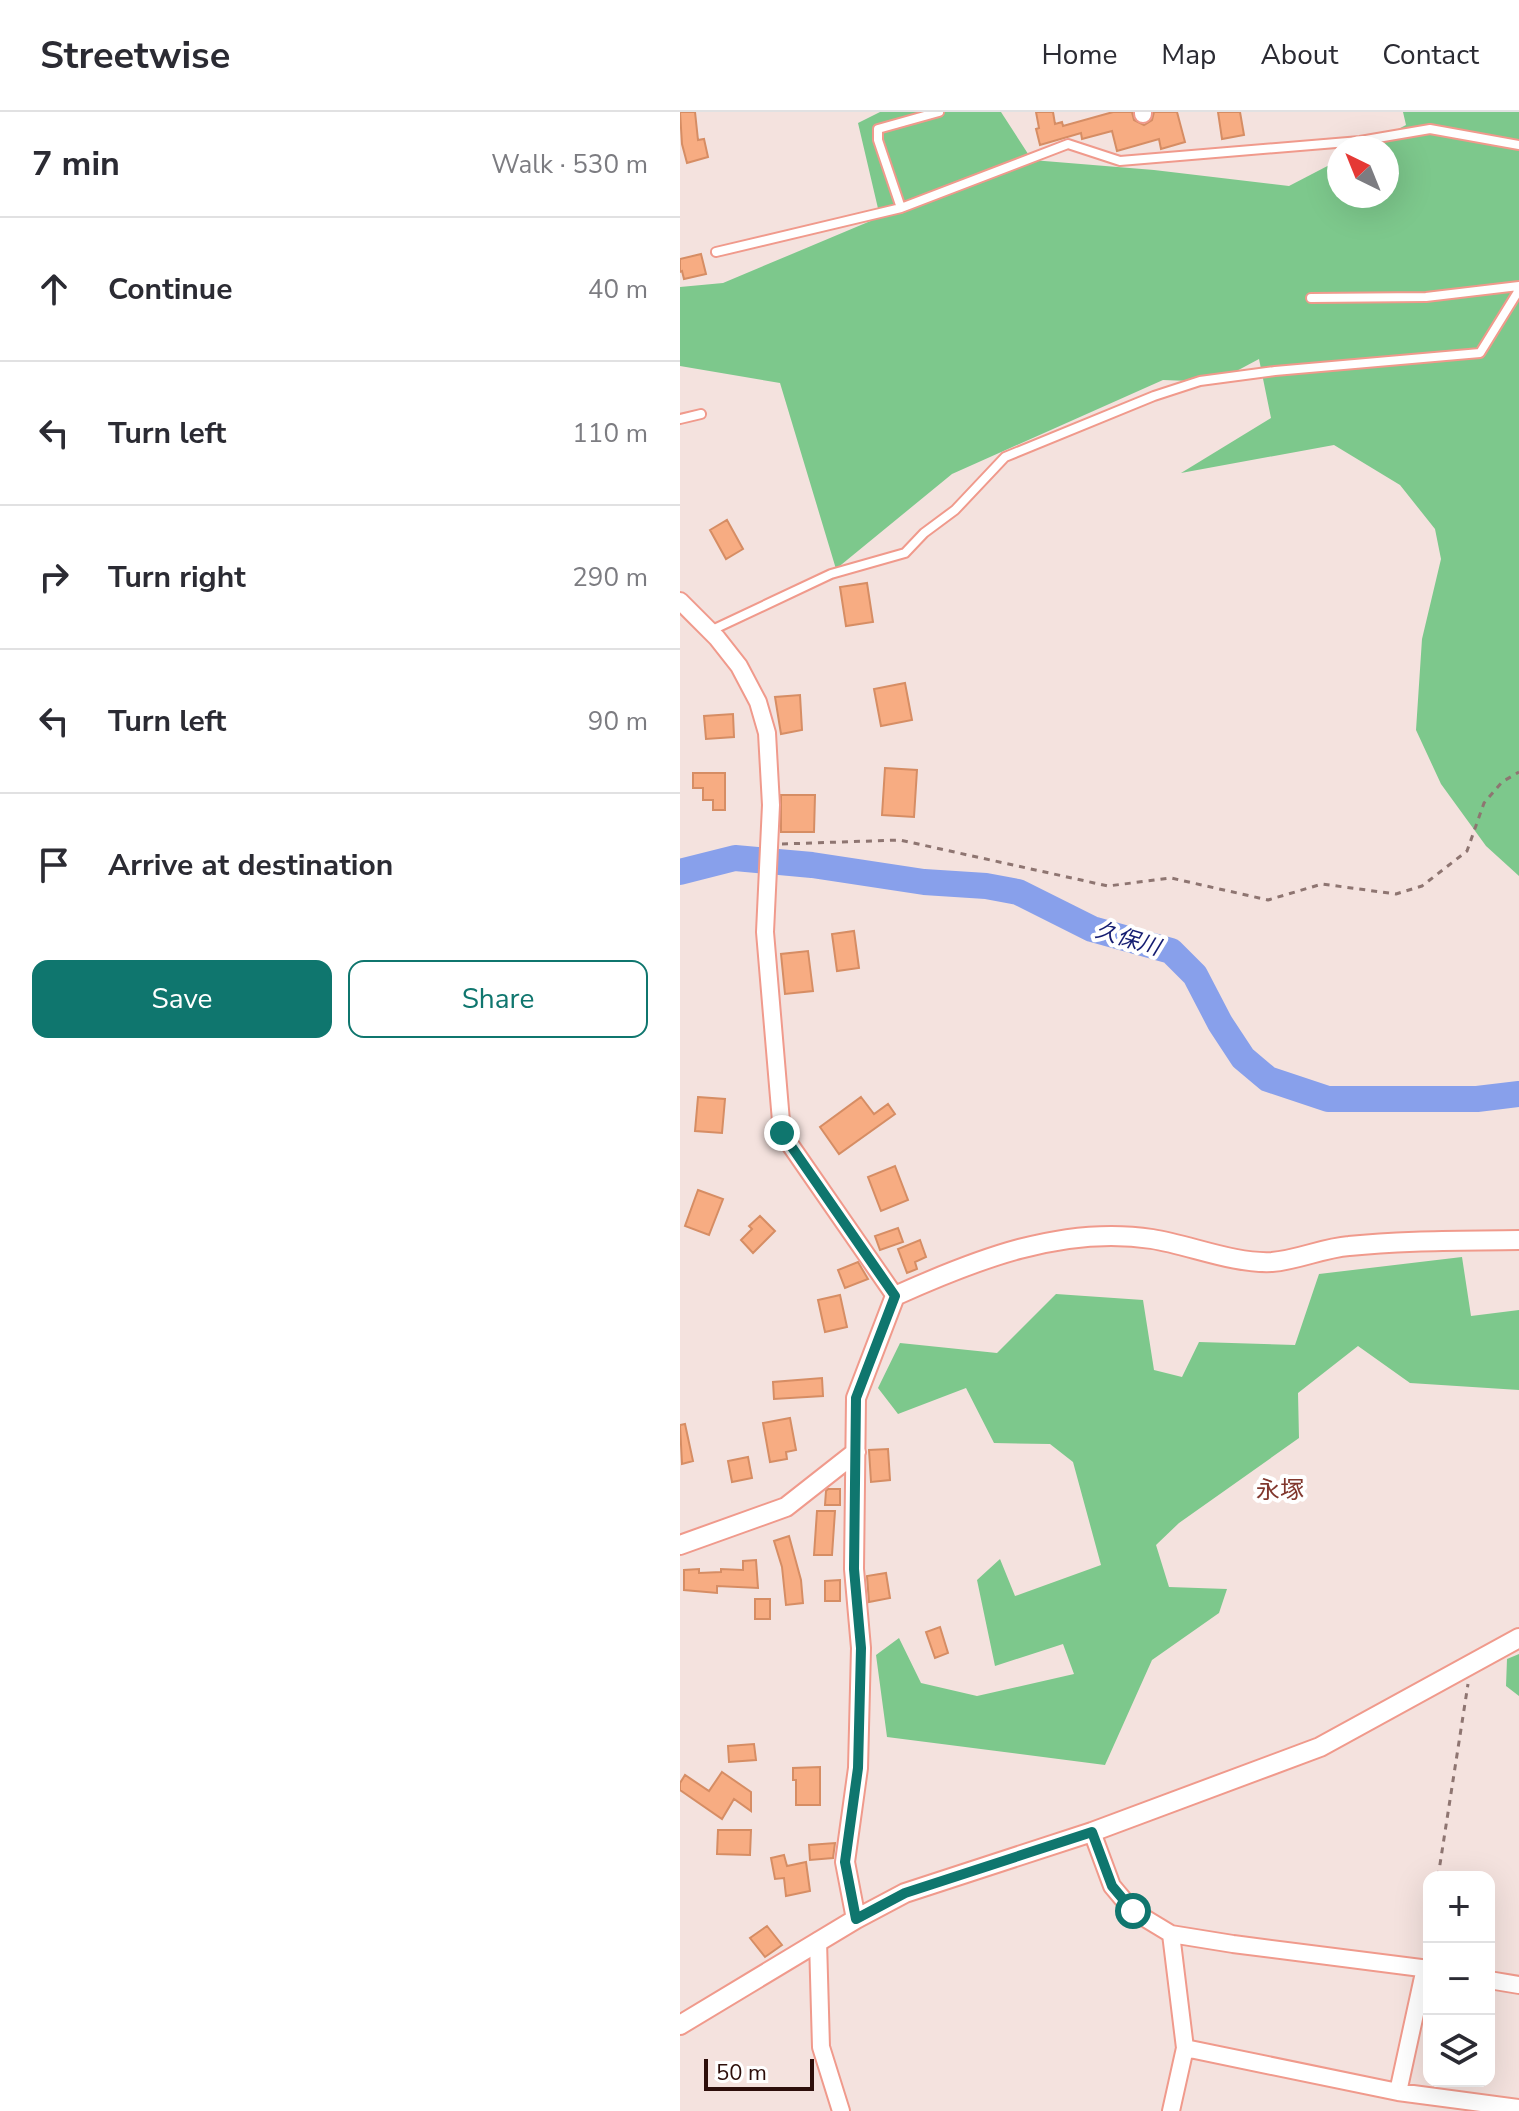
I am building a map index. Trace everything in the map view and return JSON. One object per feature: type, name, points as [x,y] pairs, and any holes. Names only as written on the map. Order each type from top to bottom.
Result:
[{"type":"street","points":[[683,609],[710,631],[739,666],[758,702],[767,733],[770,846],[765,932],[782,1133],[895,1296]]},
{"type":"street","points":[[856,1919],[845,1862],[859,1753],[861,1648],[854,1569],[856,1398],[895,1296],[1027,1246],[1064,1238],[1150,1239],[1272,1262],[1347,1246],[1519,1240]]},
{"type":"street","points":[[680,1545],[786,1507],[856,1452]]},
{"type":"street","points":[[680,2025],[818,1941],[905,1893],[1092,1832],[1320,1747],[1519,1638]]},
{"type":"street","points":[[1092,1832],[1112,1886],[1133,1911],[1171,1934],[1423,1968]]},
{"type":"street","points":[[1171,1934],[1185,2048],[1171,2111]]},
{"type":"street","points":[[818,1941],[821,2047],[841,2111]]},
{"type":"street","points":[[1495,1981],[1519,1985]]},
{"type":"street","points":[[1398,2092],[1423,1985]]},
{"type":"street","points":[[1185,2048],[1398,2092],[1519,2108]]},
{"type":"lane","points":[[901,208],[878,140],[878,129],[939,112]]},
{"type":"lane","points":[[716,252],[901,208],[1068,144],[1120,161],[1360,141],[1430,129],[1519,145]]},
{"type":"lane","points":[[1311,298],[1426,297],[1519,288]]},
{"type":"lane","points":[[710,631],[831,574],[905,553],[924,533],[955,510],[1005,457],[1045,440],[1200,381],[1275,371],[1480,353],[1519,288]]},
{"type":"lane","points":[[680,419],[701,414]]},
{"type":"path","points":[[770,846],[900,840],[1108,886],[1171,878],[1268,900],[1322,884],[1396,894],[1422,886],[1467,851],[1484,803],[1502,782],[1519,772]]},
{"type":"path","points":[[1439,1871],[1471,1665]]},
{"type":"green space","points":[[880,112],[1001,112],[1032,160],[1289,186],[1327,166],[1327,208],[1399,208],[1399,136],[1385,136],[1406,125],[1403,112],[1519,112],[1519,876],[1486,846],[1441,784],[1416,730],[1422,639],[1441,559],[1435,529],[1400,485],[1334,445],[1181,473],[1271,418],[1259,359],[1216,382],[1163,380],[952,474],[836,569],[780,383],[680,366],[680,287],[723,283],[880,217],[858,123]]},
{"type":"green space","points":[[1462,1257],[1471,1316],[1519,1310],[1519,1390],[1410,1383],[1358,1346],[1298,1393],[1299,1438],[1179,1523],[1156,1545],[1169,1587],[1227,1589],[1219,1613],[1152,1660],[1105,1765],[887,1737],[876,1655],[899,1638],[921,1683],[977,1696],[1074,1674],[1063,1644],[995,1666],[977,1580],[1000,1559],[1015,1596],[1101,1565],[1073,1462],[1050,1444],[994,1443],[966,1388],[898,1414],[878,1388],[900,1343],[997,1353],[1056,1294],[1143,1300],[1154,1370],[1182,1377],[1199,1342],[1295,1345],[1319,1274]]},
{"type":"green space","points":[[1519,1654],[1519,1696],[1506,1686],[1507,1659]]},
{"type":"building","points":[[680,112],[695,112],[698,140],[704,139],[708,157],[687,163]]},
{"type":"building","points":[[1036,112],[1053,112],[1055,124],[1062,122],[1063,126],[1113,112],[1132,112],[1134,120],[1144,125],[1152,120],[1154,112],[1177,112],[1185,142],[1161,149],[1159,139],[1117,151],[1112,131],[1082,139],[1081,133],[1040,145]]},
{"type":"building","points":[[1218,112],[1240,112],[1244,135],[1222,139]]},
{"type":"building","points":[[701,254],[706,274],[684,279],[680,272],[680,259]]},
{"type":"building","points":[[727,520],[743,549],[726,559],[710,530]]},
{"type":"building","points":[[867,583],[873,622],[846,626],[840,587]]},
{"type":"building","points":[[905,683],[912,720],[881,726],[874,689]]},
{"type":"building","points":[[800,695],[802,730],[781,734],[775,697]]},
{"type":"building","points":[[733,714],[734,737],[706,739],[704,716]]},
{"type":"building","points":[[885,768],[917,770],[914,817],[882,815]]},
{"type":"building","points":[[693,773],[725,773],[725,810],[713,810],[713,800],[703,800],[703,788],[693,788]]},
{"type":"building","points":[[781,795],[815,795],[814,832],[781,832]]},
{"type":"building","points":[[854,931],[859,968],[837,971],[832,934]]},
{"type":"building","points":[[808,951],[813,991],[785,994],[781,954]]},
{"type":"building","points":[[698,1097],[725,1099],[722,1133],[695,1131]]},
{"type":"building","points":[[861,1097],[874,1114],[888,1104],[895,1114],[839,1154],[820,1127]]},
{"type":"building","points":[[895,1166],[908,1200],[881,1211],[868,1177]]},
{"type":"building","points":[[698,1190],[723,1199],[709,1235],[685,1226]]},
{"type":"building","points":[[760,1216],[775,1231],[753,1253],[741,1240],[752,1229],[749,1226]]},
{"type":"building","points":[[898,1228],[903,1242],[880,1250],[875,1236]]},
{"type":"building","points":[[920,1240],[926,1257],[915,1262],[917,1269],[907,1273],[898,1249]]},
{"type":"building","points":[[858,1262],[868,1279],[845,1288],[838,1270]]},
{"type":"building","points":[[840,1295],[847,1327],[825,1332],[818,1300]]},
{"type":"building","points":[[822,1378],[823,1396],[774,1399],[773,1382]]},
{"type":"building","points":[[790,1418],[796,1450],[786,1452],[787,1459],[770,1462],[763,1423]]},
{"type":"building","points":[[685,1424],[693,1461],[682,1464],[680,1425]]},
{"type":"building","points":[[888,1449],[890,1480],[871,1482],[869,1450]]},
{"type":"building","points":[[748,1457],[752,1478],[732,1482],[728,1461]]},
{"type":"building","points":[[828,1489],[840,1489],[840,1505],[825,1505]]},
{"type":"building","points":[[817,1511],[835,1511],[832,1555],[814,1555]]},
{"type":"building","points":[[789,1536],[801,1580],[803,1603],[786,1605],[782,1567],[774,1541]]},
{"type":"building","points":[[756,1560],[758,1588],[717,1586],[717,1593],[684,1590],[684,1570],[699,1569],[699,1573],[721,1572],[721,1569],[743,1570],[743,1561]]},
{"type":"building","points":[[886,1573],[890,1598],[869,1602],[867,1576]]},
{"type":"building","points":[[840,1580],[840,1601],[825,1601],[825,1581]]},
{"type":"building","points":[[755,1599],[770,1599],[770,1619],[755,1619]]},
{"type":"building","points":[[940,1627],[948,1653],[935,1658],[926,1632]]},
{"type":"building","points":[[754,1744],[756,1760],[729,1762],[728,1746]]},
{"type":"building","points":[[820,1767],[820,1805],[796,1805],[793,1768]]},
{"type":"building","points":[[722,1772],[751,1792],[751,1811],[734,1799],[722,1819],[680,1790],[685,1775],[709,1791]]},
{"type":"building","points":[[718,1830],[751,1830],[750,1855],[717,1854]]},
{"type":"building","points":[[835,1843],[833,1858],[810,1860],[809,1845]]},
{"type":"building","points":[[784,1855],[787,1866],[806,1862],[810,1891],[786,1896],[784,1878],[775,1879],[771,1858]]},
{"type":"building","points":[[767,1926],[782,1945],[765,1957],[750,1938]]},
{"type":"waterway","name":"久保川","points":[[680,872],[735,858],[1018,892],[1092,929],[1171,951],[1195,975],[1243,1058],[1268,1079],[1328,1099],[1477,1099],[1519,1094]]},
{"type":"district","name":"永塚","points":[[1280,1490]]},
{"type":"route","points":[[782,1133],[895,1296],[856,1398],[854,1569],[861,1648],[858,1768],[845,1862],[856,1919],[905,1893],[1092,1832],[1112,1886],[1133,1911]]}]
